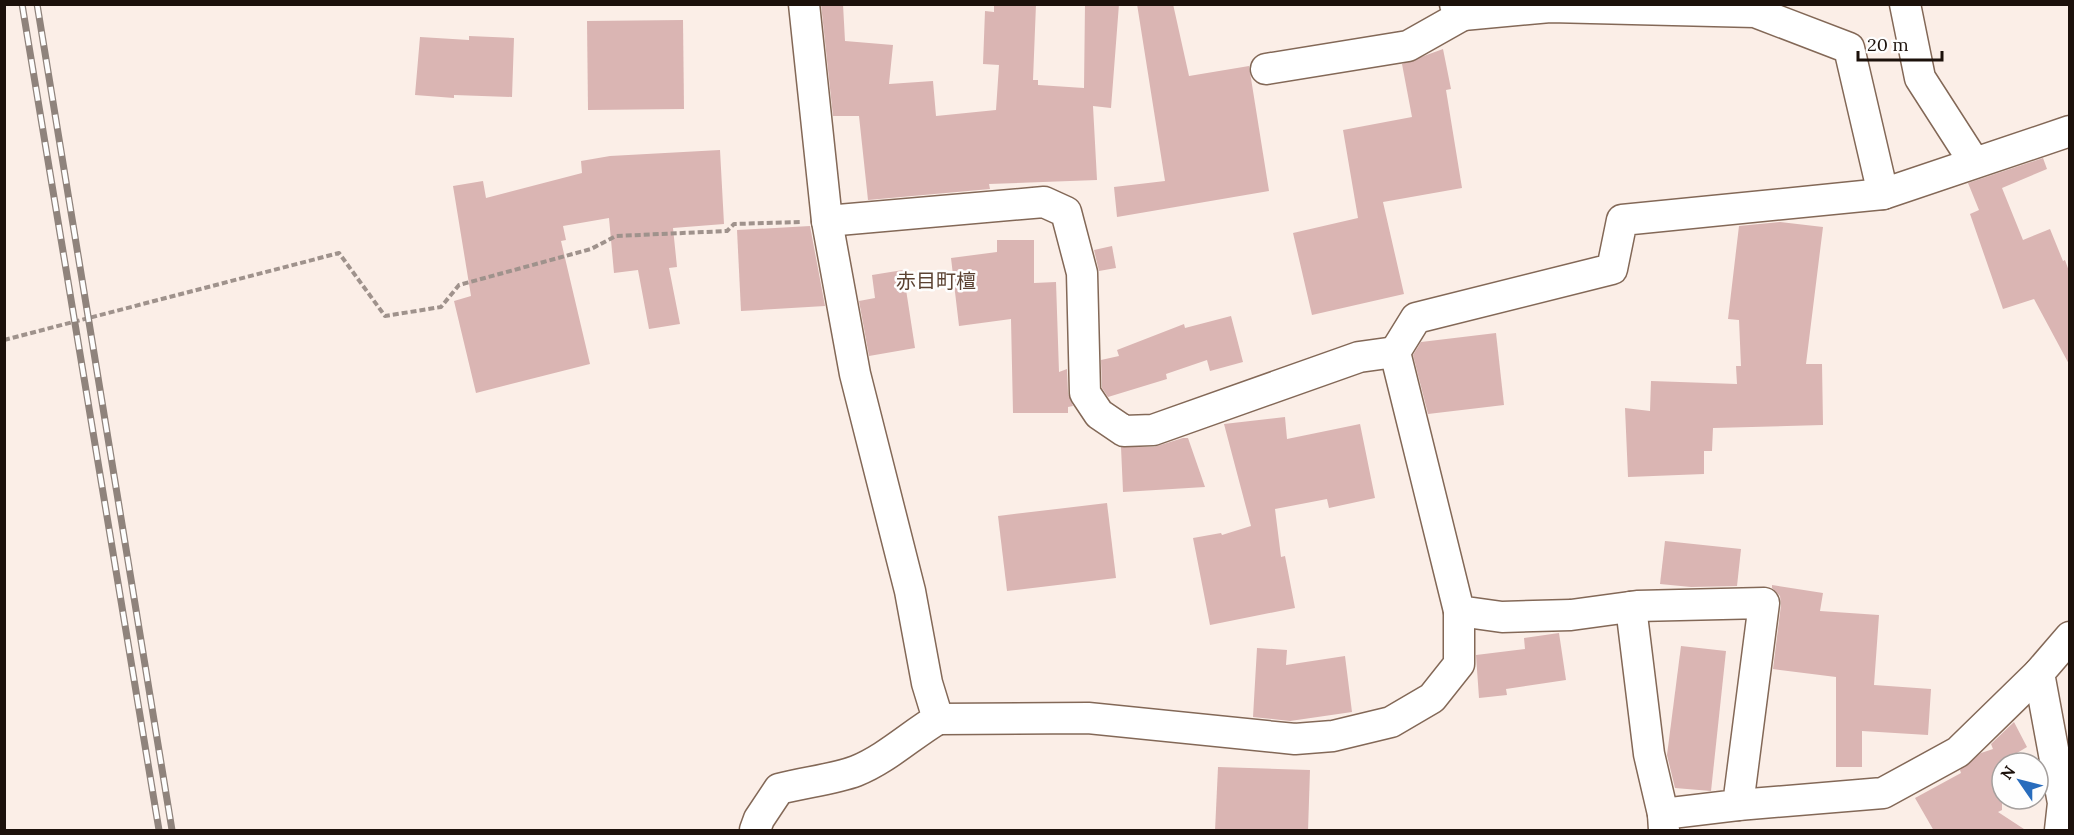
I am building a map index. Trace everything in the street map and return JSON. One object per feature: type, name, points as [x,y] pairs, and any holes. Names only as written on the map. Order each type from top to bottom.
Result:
[{"type":"street","points":[[804,4],[828,221],[855,374],[910,591],[927,683],[938,719]]},
{"type":"street","points":[[1905,4],[1920,78],[1974,162]]},
{"type":"street","points":[[1266,69],[1408,46],[1459,10],[1550,7],[1755,12],[1849,48],[1883,194]]},
{"type":"street","points":[[755,831],[759,819],[779,789],[856,771],[883,757],[910,735],[938,719],[1088,718],[1295,739],[1333,736],[1391,722],[1432,698],[1459,664],[1459,611],[1395,352],[1416,318],[1612,269],[1622,220],[1883,194],[2070,131]]},
{"type":"street","points":[[828,221],[1044,202],[1066,212],[1082,273],[1086,393],[1099,414],[1124,431],[1153,430],[1359,357],[1395,352]]},
{"type":"street","points":[[1459,611],[1502,617],[1571,615],[1630,607],[1764,603],[1738,805]]},
{"type":"street","points":[[1630,607],[1649,754],[1663,822],[1738,805],[1883,793],[1958,752],[2038,673],[2070,637]]},
{"type":"street","points":[[2038,673],[2064,812]]},
{"type":"path","points":[[4,340],[339,253],[385,316],[441,307],[459,285],[591,249],[616,236],[727,231],[734,224],[828,221]]},
{"type":"building","points":[[821,4],[843,4],[845,41],[893,45],[889,84],[933,81],[936,116],[996,110],[999,65],[983,64],[985,11],[994,12],[994,4],[1036,4],[1033,80],[1038,80],[1038,85],[1084,88],[1085,4],[1119,4],[1111,108],[1093,106],[1097,180],[989,184],[990,189],[868,200],[859,116],[833,116]]},
{"type":"building","points":[[1137,4],[1173,4],[1189,76],[1249,66],[1269,191],[1117,217],[1114,187],[1165,181]]},
{"type":"building","points":[[683,20],[684,109],[588,110],[587,21]]},
{"type":"building","points":[[469,36],[514,38],[512,97],[454,95],[454,98],[415,95],[420,37],[469,40]]},
{"type":"building","points":[[1443,49],[1451,89],[1446,90],[1462,188],[1383,202],[1404,294],[1312,315],[1293,233],[1358,218],[1343,130],[1412,117],[1402,64]]},
{"type":"building","points":[[720,150],[724,224],[673,228],[677,267],[669,268],[680,324],[649,329],[638,270],[614,273],[609,218],[563,226],[566,240],[561,241],[590,364],[476,393],[454,301],[471,296],[453,186],[483,181],[486,198],[582,173],[581,161],[610,156]]},
{"type":"building","points":[[2043,158],[2047,169],[2002,188],[2023,240],[2050,229],[2063,261],[2065,260],[2070,274],[2070,366],[2034,299],[2003,309],[1970,214],[1979,210],[1968,183]]},
{"type":"building","points":[[1780,222],[1823,227],[1806,364],[1822,364],[1823,425],[1713,428],[1712,451],[1704,451],[1704,474],[1628,477],[1625,408],[1650,411],[1651,381],[1737,384],[1736,366],[1741,366],[1739,320],[1728,319],[1739,226]]},
{"type":"building","points":[[810,226],[825,306],[741,311],[737,230]]},
{"type":"building","points":[[997,240],[1034,240],[1034,283],[1056,282],[1059,372],[1067,369],[1068,393],[1073,406],[1068,407],[1068,413],[1013,413],[1011,319],[959,326],[951,258],[997,252]]},
{"type":"building","points":[[1112,246],[1116,268],[1099,271],[1094,250]]},
{"type":"building","points":[[903,270],[915,348],[869,356],[859,301],[875,298],[872,275]]},
{"type":"building","points":[[1231,316],[1243,362],[1210,371],[1207,360],[1166,374],[1167,379],[1108,397],[1102,388],[1101,360],[1119,356],[1117,350],[1184,324],[1185,328]]},
{"type":"building","points":[[1496,333],[1504,405],[1428,414],[1413,355],[1421,342]]},
{"type":"building","points":[[1285,417],[1287,439],[1360,424],[1375,498],[1329,508],[1327,499],[1275,509],[1281,557],[1285,556],[1295,608],[1210,625],[1193,538],[1221,533],[1222,535],[1251,526],[1224,424]]},
{"type":"building","points":[[1188,438],[1205,487],[1123,492],[1121,447],[1154,447]]},
{"type":"building","points":[[1107,503],[1116,578],[1007,591],[998,516]]},
{"type":"building","points":[[1665,541],[1741,549],[1737,586],[1691,587],[1660,584]]},
{"type":"building","points":[[1772,585],[1823,593],[1820,611],[1879,615],[1874,685],[1931,689],[1928,735],[1862,731],[1862,767],[1836,767],[1836,677],[1773,669],[1781,605],[1780,596]]},
{"type":"building","points":[[1559,633],[1566,680],[1506,689],[1507,695],[1479,698],[1476,655],[1525,649],[1524,638]]},
{"type":"building","points":[[1681,646],[1726,651],[1711,791],[1675,788],[1667,755]]},
{"type":"building","points":[[1257,648],[1287,650],[1286,665],[1345,656],[1352,712],[1290,721],[1253,717]]},
{"type":"building","points":[[2014,722],[2027,747],[2020,751],[1990,751],[1990,811],[2000,811],[1998,812],[2027,831],[1934,831],[1915,798],[1961,773],[1960,770],[1981,753],[1993,749],[1991,744]]},
{"type":"building","points":[[1218,767],[1310,770],[1308,831],[1215,831]]},
{"type":"railway","points":[[22,4],[159,830]]},
{"type":"railway","points":[[37,4],[172,830]]},
{"type":"district","name":"赤目町檀","points":[[936,281]]}]
